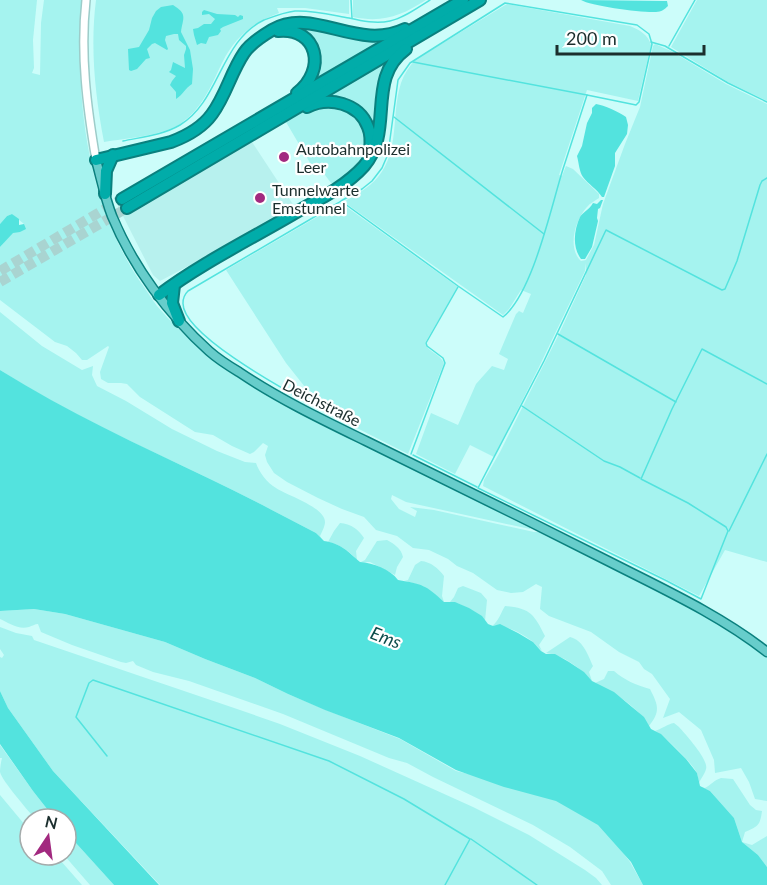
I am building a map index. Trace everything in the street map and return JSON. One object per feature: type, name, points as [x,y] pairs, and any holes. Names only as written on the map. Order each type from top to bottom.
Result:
[{"type":"highway","points":[[463,0],[425,28],[292,111],[125,204],[265,117],[425,28],[480,0]]},
{"type":"highway","points":[[96,160],[171,142],[197,129],[219,104],[245,52],[274,29],[305,23],[348,33],[375,36],[398,32],[414,24],[425,28]]},
{"type":"highway","points":[[159,296],[210,261],[321,198],[354,176],[375,150],[380,132],[382,94],[387,74],[395,59],[409,46],[419,41],[425,28]]},
{"type":"highway","points":[[264,36],[276,32],[294,32],[308,42],[315,58],[313,74],[302,89],[270,110],[265,117]]},
{"type":"highway","points":[[292,111],[319,103],[333,102],[351,107],[358,112],[369,128],[371,138],[365,164]]},
{"type":"highway","points":[[105,194],[106,171],[113,155]]},
{"type":"highway","points":[[174,285],[172,303],[179,321]]},
{"type":"main road","name":"Deichstraße","points":[[96,160],[111,214],[135,261],[179,321],[211,353],[255,383],[320,419],[690,603],[722,621],[767,652]]},
{"type":"street","name":"Deichstraße","points":[[86,0],[84,74],[96,160]]},
{"type":"shaded area","points":[[0,0],[37,0],[32,73],[40,75],[44,0],[82,0],[80,72],[83,109],[95,180],[106,215],[121,248],[155,303],[201,349],[250,385],[289,407],[531,525],[530,529],[406,502],[392,495],[391,499],[399,509],[415,517],[417,511],[410,507],[543,532],[692,608],[767,656],[767,801],[755,799],[741,768],[715,773],[714,760],[701,730],[679,712],[663,718],[670,699],[652,674],[639,662],[619,652],[591,632],[549,616],[540,609],[542,587],[536,584],[523,592],[511,593],[497,590],[448,559],[429,550],[413,548],[397,536],[376,530],[364,517],[318,498],[274,473],[265,455],[268,446],[263,443],[250,454],[213,435],[195,432],[140,397],[127,384],[108,383],[101,379],[100,372],[108,346],[87,360],[82,360],[67,346],[55,342],[0,300],[0,247],[13,232],[20,232],[24,224],[12,214],[0,224]]},
{"type":"shaded area","points":[[96,0],[349,0],[349,14],[305,8],[277,8],[279,13],[253,26],[239,38],[227,54],[200,104],[188,118],[172,128],[154,134],[104,142],[94,71],[93,36]]},
{"type":"shaded area","points":[[353,0],[426,0],[391,17],[364,19],[353,17]]},
{"type":"shaded area","points":[[697,0],[767,0],[767,101],[728,82],[671,47]]},
{"type":"shaded area","points":[[507,4],[630,26],[640,31],[650,41],[638,101],[587,90],[559,175],[562,176],[566,166],[573,169],[599,194],[599,198],[590,204],[576,226],[574,249],[581,261],[586,260],[594,245],[603,204],[640,107],[655,44],[767,104],[767,562],[725,550],[699,596],[483,486],[559,334],[586,275],[586,263],[585,271],[494,457],[470,445],[455,474],[416,454],[431,413],[458,425],[476,384],[492,366],[504,370],[508,359],[499,354],[516,314],[519,311],[523,313],[531,294],[521,290],[503,315],[344,202],[371,184],[385,167],[392,144],[401,83],[415,60]]},
{"type":"shaded area","points":[[294,25],[392,36],[320,80],[315,72],[316,54]]},
{"type":"shaded area","points":[[395,55],[378,134],[367,119],[319,99]]},
{"type":"shaded area","points":[[322,106],[349,109],[366,128],[367,150],[358,165],[337,183],[331,183],[325,175],[316,173],[286,122],[307,110]]},
{"type":"shaded area","points":[[252,142],[296,209],[160,281],[153,275],[123,216]]},
{"type":"shaded area","points":[[341,203],[458,287],[425,343],[444,363],[408,454],[351,425],[305,387],[286,363],[226,270]]},
{"type":"shaded area","points":[[0,312],[42,346],[82,370],[93,366],[92,375],[97,386],[172,429],[217,451],[245,462],[256,463],[264,477],[273,486],[319,511],[325,522],[320,536],[323,541],[316,533],[77,414],[0,370]]},
{"type":"shaded area","points":[[340,523],[348,524],[364,538],[356,551],[357,560],[344,548],[328,542]]},
{"type":"shaded area","points":[[387,540],[399,549],[403,557],[395,575],[370,562],[361,562],[365,560],[377,541]]},
{"type":"shaded area","points":[[421,561],[434,566],[444,576],[442,596],[444,602],[426,588],[404,581],[408,580],[415,565]]},
{"type":"shaded area","points":[[463,586],[481,593],[487,600],[485,621],[469,608],[450,602],[458,588]]},
{"type":"shaded area","points":[[505,606],[520,608],[534,617],[545,636],[539,645],[542,651],[518,632],[502,626],[492,626]]},
{"type":"shaded area","points":[[34,609],[65,614],[165,642],[400,739],[456,771],[581,801],[630,862],[643,885],[611,885],[602,871],[570,847],[533,825],[407,763],[389,758],[283,714],[189,681],[153,672],[136,665],[133,661],[121,662],[72,645],[41,632],[38,624],[21,628],[0,619],[0,611]]},
{"type":"shaded area","points":[[0,627],[32,636],[34,640],[280,724],[360,756],[529,835],[585,870],[602,885],[160,885],[53,771],[8,708],[0,691],[0,657],[4,655],[0,649]]},
{"type":"shaded area","points":[[570,637],[578,641],[587,653],[593,666],[589,672],[592,681],[571,663],[559,656],[546,653]]},
{"type":"shaded area","points":[[608,671],[614,671],[630,682],[650,689],[655,699],[657,712],[649,726],[632,706],[595,683],[604,679]]},
{"type":"shaded area","points":[[674,723],[691,741],[704,760],[706,769],[699,783],[697,773],[690,763],[671,743],[655,731]]},
{"type":"shaded area","points":[[0,745],[46,807],[25,807],[2,776],[0,772],[2,758],[0,758]]},
{"type":"shaded area","points":[[721,778],[733,779],[750,805],[762,811],[758,824],[745,832],[742,842],[734,818],[710,791],[701,787],[705,788]]},
{"type":"shaded area","points":[[0,795],[18,817],[18,867],[66,867],[82,885],[0,885]]},
{"type":"shaded area","points":[[767,836],[767,867],[758,855],[742,842],[752,845]]},
{"type":"shaded area","points":[[78,845],[114,885],[90,885],[74,867],[78,867]]},
{"type":"water","points":[[581,0],[667,1],[668,6],[658,12],[640,11],[606,7]]},
{"type":"water","points":[[173,5],[183,14],[181,32],[190,50],[193,69],[192,84],[176,99],[176,92],[170,85],[176,76],[169,72],[173,62],[185,68],[186,49],[186,46],[179,40],[178,34],[166,36],[167,50],[155,43],[152,44],[147,49],[150,58],[131,71],[129,70],[128,49],[139,47],[156,11],[161,7]]},
{"type":"water","points":[[204,10],[238,17],[240,15],[243,19],[220,29],[218,35],[209,37],[206,44],[197,45],[193,29],[204,24],[211,24],[215,19],[209,14],[202,15]]},
{"type":"water","points":[[596,104],[623,115],[628,125],[627,134],[615,153],[615,166],[604,197],[583,177],[577,156],[592,108]]},
{"type":"water","points":[[603,200],[598,209],[598,221],[592,247],[585,259],[581,259],[575,244],[578,222],[581,215],[593,203],[597,204]]},
{"type":"water","points":[[12,214],[19,219],[19,225],[24,224],[26,229],[13,233],[0,247],[0,224]]},
{"type":"water","name":"Ems","points":[[0,370],[77,414],[316,533],[324,541],[344,548],[360,562],[381,567],[398,580],[423,586],[444,602],[455,602],[469,608],[482,616],[488,624],[493,626],[500,624],[518,633],[533,642],[541,651],[546,654],[555,654],[584,672],[592,681],[614,692],[644,717],[651,729],[661,734],[686,759],[697,773],[700,786],[710,791],[734,818],[742,842],[758,855],[767,867],[767,885],[643,885],[631,862],[598,825],[556,801],[504,787],[456,770],[399,738],[325,710],[255,678],[165,642],[65,614],[34,609],[0,611]]},
{"type":"water","points":[[0,691],[8,708],[53,771],[159,885],[114,885],[78,845],[78,807],[46,807],[0,744]]},
{"type":"waterway","points":[[351,0],[352,18]]},
{"type":"waterway","points":[[123,141],[167,131],[180,125],[193,114],[213,87],[238,42],[249,30],[264,20],[287,12],[302,11],[369,22],[385,22],[395,20],[430,0]]},
{"type":"waterway","points":[[669,46],[695,0]]},
{"type":"waterway","points":[[316,407],[239,361],[200,331],[187,316],[183,303],[187,292],[372,181],[382,168],[388,154],[398,80],[410,63],[505,3],[637,25],[649,34],[652,44],[639,102],[636,105],[587,95],[532,270],[514,305],[503,317],[341,201]]},
{"type":"waterway","points":[[651,42],[665,46],[728,83],[767,102]]},
{"type":"waterway","points":[[413,62],[587,95]]},
{"type":"waterway","points":[[394,117],[544,234]]},
{"type":"waterway","points":[[767,178],[760,185],[737,261],[725,289],[722,290],[606,230],[544,361],[478,488],[701,599],[728,531],[726,527],[688,503],[641,479],[702,349],[767,384]]},
{"type":"waterway","points":[[411,454],[445,363],[443,358],[426,343],[458,287]]},
{"type":"waterway","points":[[558,334],[676,402]]},
{"type":"waterway","points":[[522,406],[604,461],[640,478]]},
{"type":"waterway","points":[[729,531],[767,454]]},
{"type":"waterway","points":[[413,455],[477,487]]},
{"type":"waterway","points":[[107,756],[76,717],[89,683],[93,680],[329,761],[404,799],[470,839],[445,885]]},
{"type":"waterway","points":[[471,839],[537,885]]},
{"type":"tunnel","points":[[0,271],[122,199]]},
{"type":"tunnel","points":[[0,282],[127,208]]},
{"type":"place","name":"Autobahnpolizei Leer","points":[[284,157]]},
{"type":"place","name":"Tunnelwarte Emstunnel","points":[[260,198]]}]
